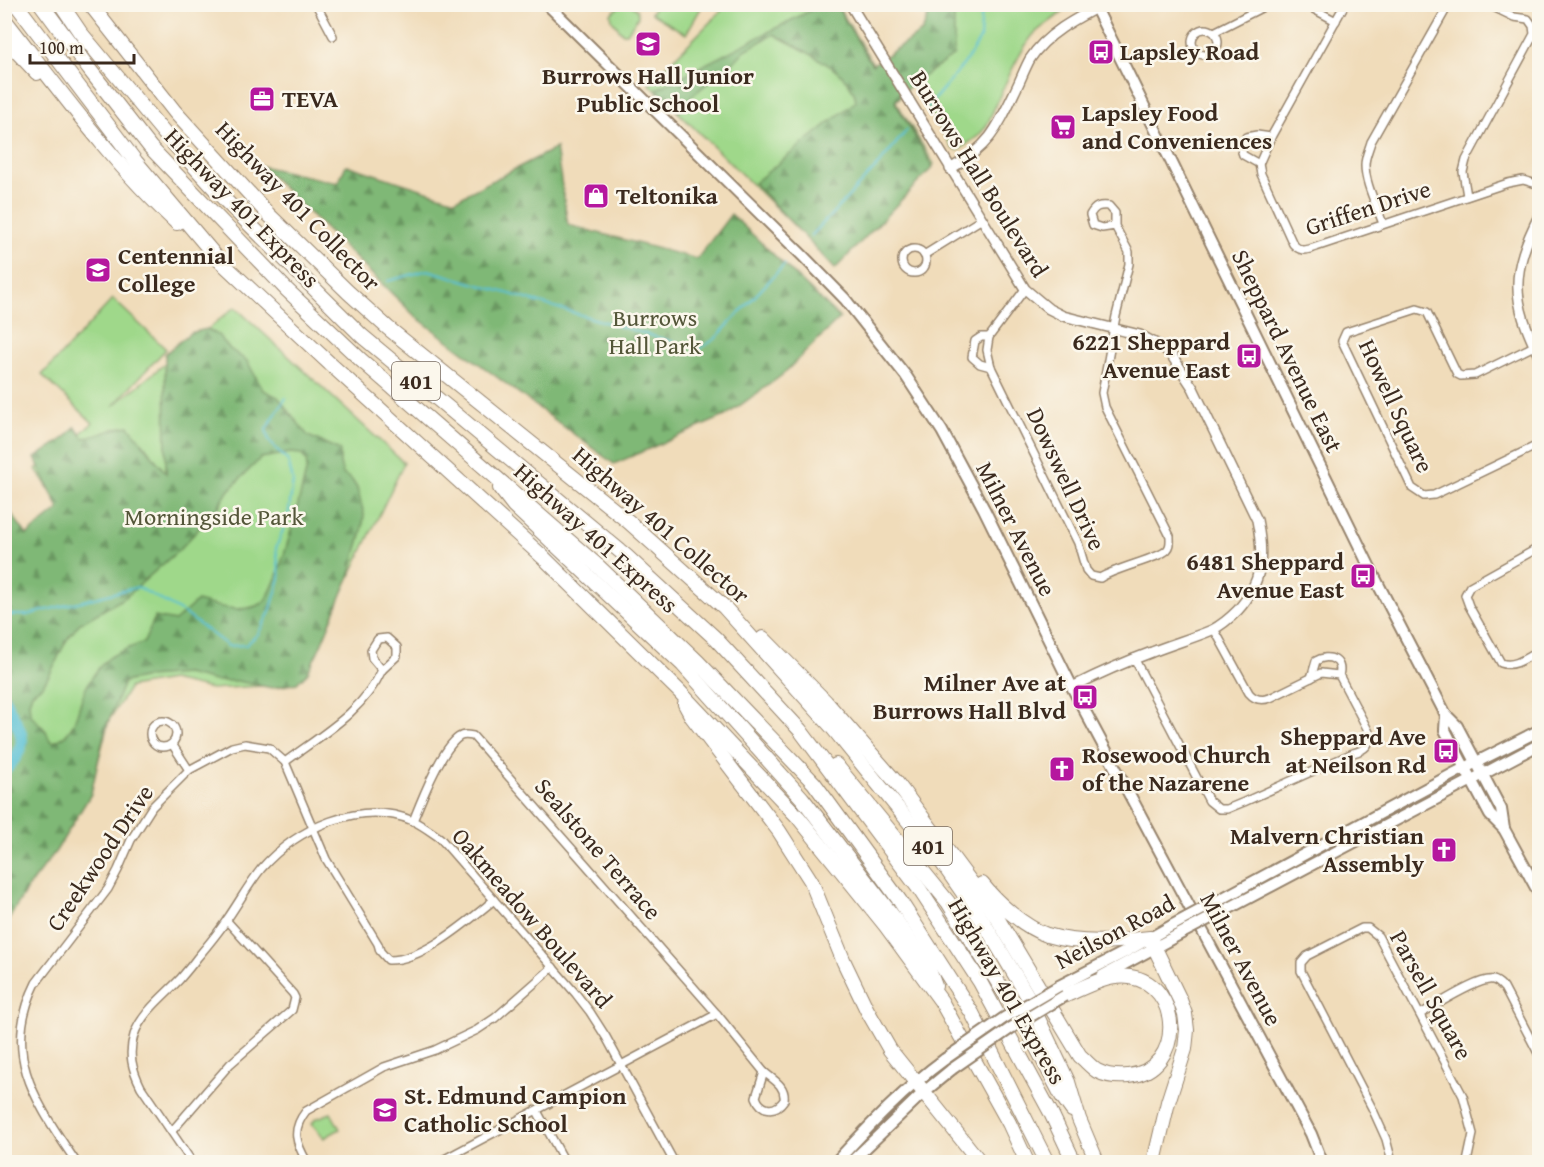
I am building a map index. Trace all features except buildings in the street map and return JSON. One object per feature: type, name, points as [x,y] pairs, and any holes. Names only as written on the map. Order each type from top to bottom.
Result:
[{"type":"highway","name":"401","points":[[16,4],[136,162],[217,258],[544,558],[680,691],[798,817],[886,926],[941,1001],[1010,1123],[1027,1162]]},
{"type":"highway","name":"Highway 401 Express","points":[[41,4],[150,147],[287,290],[362,360],[599,567],[698,662],[814,783],[900,901],[972,1013],[1047,1162]]},
{"type":"highway","name":"Highway 401 Express","points":[[61,4],[80,32],[164,133],[227,202],[362,336],[626,556],[716,639],[800,730],[920,890],[980,982],[1046,1103],[1074,1162]]},
{"type":"highway","name":"Highway 401 Collector","points":[[90,4],[175,112],[268,214],[348,292],[388,328],[629,522],[724,608],[832,727],[943,864],[984,923],[1031,1005],[1068,1082],[1079,1119],[1097,1162]]},
{"type":"highway","points":[[4,19],[71,105],[150,198],[217,258]]},
{"type":"highway","points":[[4,38],[51,88],[71,105]]},
{"type":"highway","points":[[484,467],[514,506],[682,665],[802,798],[896,919],[929,970],[941,1001]]},
{"type":"highway","points":[[724,608],[753,627],[826,702],[896,782],[996,916],[1080,1056],[1097,1071],[1117,1077],[1137,1075],[1154,1068],[1166,1051],[1171,1034],[1169,1014],[1161,996],[1147,984],[1131,977],[1117,977],[1062,991]]},
{"type":"highway","points":[[680,691],[692,717],[779,831],[804,871],[867,1010],[890,1050],[980,1162]]},
{"type":"highway","points":[[800,730],[845,774],[948,902],[1027,1029],[1062,1096],[1079,1119]]},
{"type":"highway","points":[[896,782],[910,792],[986,889],[1014,916],[1047,934],[1103,942],[1152,944],[1180,1000],[1187,1030],[1185,1049],[1168,1102],[1154,1162]]},
{"type":"main road","name":"Milner Avenue","points":[[547,4],[803,256],[845,299],[895,360],[942,431],[974,489],[1072,687],[1311,1134],[1322,1162]]},
{"type":"main road","name":"Sheppard Avenue East","points":[[1098,6],[1376,580],[1446,715],[1457,726],[1501,809],[1504,829]]},
{"type":"main road","name":"Sheppard Avenue East","points":[[1446,715],[1445,730],[1490,815],[1504,829],[1539,895]]},
{"type":"main road","name":"Neilson Road","points":[[851,1162],[945,1059],[1004,1018],[1152,944],[1178,935],[1217,908],[1377,816],[1539,730]]},
{"type":"main road","name":"Neilson Road","points":[[1152,944],[1173,925],[1217,908],[1383,827],[1539,744]]},
{"type":"main road","points":[[1377,816],[1383,827]]},
{"type":"main road","name":"Neilson Road","points":[[836,1162],[873,1121],[919,1087],[952,1069],[1062,991]]},
{"type":"street","points":[[316,4],[333,36]]},
{"type":"street","points":[[1214,32],[1269,4]]},
{"type":"street","points":[[1304,4],[1336,21]]},
{"type":"street","points":[[1259,164],[1271,137],[1345,4]]},
{"type":"street","points":[[1467,196],[1463,172],[1466,160],[1534,34],[1533,26],[1528,19],[1514,17],[1488,4]]},
{"type":"street","name":"Burrows Hall Boulevard","points":[[852,5],[1024,289],[1049,309],[1063,316],[1140,335],[1164,348],[1180,365],[1193,388],[1257,520],[1262,542],[1261,562],[1252,592],[1229,619],[1214,629],[1134,658],[1072,687]]},
{"type":"street","points":[[1383,224],[1367,176],[1365,164],[1367,153],[1447,5]]},
{"type":"street","points":[[950,169],[980,150],[997,129],[1030,60],[1046,40],[1098,6]]},
{"type":"street","points":[[1207,29],[1214,32],[1219,40],[1215,52],[1206,56],[1197,53],[1192,46],[1195,33],[1207,29]]},
{"type":"street","name":"Griffen Drive","points":[[1271,137],[1257,135],[1246,137],[1241,148],[1243,155],[1259,164],[1265,184],[1293,244],[1303,251],[1516,181],[1523,180],[1539,185]]},
{"type":"street","points":[[1539,214],[1526,242],[1518,269],[1517,290],[1520,310],[1539,358]]},
{"type":"street","points":[[924,255],[982,219]]},
{"type":"street","points":[[1113,329],[1129,264],[1129,252],[1115,226]]},
{"type":"street","name":"Dowswell Drive","points":[[1024,289],[988,337],[987,350],[991,367],[1078,543],[1086,570],[1091,576],[1101,579],[1122,568],[1164,553],[1170,545],[1170,536],[1105,407],[1102,393],[1113,329]]},
{"type":"street","name":"Howell Square","points":[[1534,346],[1475,375],[1461,376],[1457,374],[1429,316],[1426,312],[1417,309],[1357,327],[1346,332],[1342,341],[1412,488],[1420,494],[1434,495],[1539,444]]},
{"type":"street","name":"Dowswell Drive","points":[[988,337],[981,337],[975,341],[972,357],[980,364],[991,367]]},
{"type":"street","points":[[1539,547],[1470,586],[1465,595],[1501,663],[1514,664],[1539,650]]},
{"type":"street","points":[[1214,629],[1246,688],[1254,698],[1265,700],[1321,673],[1339,675]]},
{"type":"street","points":[[382,670],[372,658],[371,650],[378,639],[387,638],[394,643],[398,651],[395,660],[382,670],[370,693],[340,721],[285,762],[326,859],[388,960],[397,959],[440,941],[494,900]]},
{"type":"street","points":[[1134,658],[1209,801],[1222,810],[1364,750],[1367,746],[1370,740],[1369,732],[1339,675],[1338,662],[1334,658],[1321,657],[1316,661],[1311,678]]},
{"type":"street","name":"Sealstone Terrace","points":[[413,821],[433,774],[450,746],[458,737],[473,736],[717,1014],[764,1072],[779,1083],[784,1091],[781,1104],[773,1109],[764,1108],[756,1097],[764,1072]]},
{"type":"street","points":[[172,744],[189,770]]},
{"type":"street","name":"Creekwood Drive","points":[[76,1162],[22,1076],[15,1044],[19,1018],[26,998],[108,889],[131,840],[152,807],[189,770],[232,747],[245,744],[269,748],[285,762]]},
{"type":"street","name":"Oakmeadow Boulevard","points":[[192,1162],[135,1075],[131,1060],[132,1043],[137,1028],[144,1016],[182,977],[227,921],[262,868],[286,847],[313,829],[355,815],[389,814],[413,821],[440,838],[590,1012],[622,1065],[674,1162]]},
{"type":"street","points":[[172,1131],[230,1064],[292,1010],[294,1005],[293,994],[227,921]]},
{"type":"street","name":"Parsell Square","points":[[1392,1162],[1386,1139],[1372,1108],[1303,979],[1301,971],[1301,963],[1307,956],[1362,928],[1368,928],[1378,936],[1463,1096],[1473,1134],[1467,1162]]},
{"type":"street","points":[[307,1162],[300,1150],[296,1131],[299,1119],[306,1111],[382,1068],[435,1050],[477,1030],[495,1018],[553,967]]},
{"type":"street","points":[[1420,1014],[1476,984],[1488,980],[1497,981],[1504,988],[1539,1057]]},
{"type":"street","points":[[439,1162],[717,1014]]},
{"type":"street","points":[[537,1111],[565,1162]]},
{"type":"green space","points":[[631,5],[637,10],[638,17],[627,33],[622,33],[612,20],[611,14],[620,6]]},
{"type":"green space","points":[[656,5],[695,5],[701,8],[686,34],[651,13]]},
{"type":"green space","points":[[727,5],[837,5],[934,164],[856,233],[815,246],[649,84]]},
{"type":"green space","points":[[821,5],[836,5],[872,65],[922,32],[933,5],[954,5],[954,55],[910,86],[895,102],[933,167],[835,269],[754,183],[856,101],[853,90],[845,80],[823,62],[774,34],[745,50],[721,76],[709,82],[692,96],[686,107],[678,112],[657,89]]},
{"type":"green space","points":[[932,5],[1068,5],[1033,35],[1026,44],[986,127],[959,150],[953,149],[904,69]]},
{"type":"green space","name":"Burrows Hall Park","points":[[556,148],[568,225],[697,259],[731,214],[840,318],[781,376],[725,416],[614,464],[416,317],[261,166],[338,183],[346,165],[455,200]]},
{"type":"green space","name":"Morningside Park","points":[[113,299],[166,349],[113,406],[235,307],[404,463],[314,652],[279,685],[211,689],[171,680],[130,687],[109,720],[89,797],[5,922],[5,541],[9,548],[64,513],[36,469],[93,423],[42,375]]},
{"type":"green space","name":"Morningside Park","points":[[207,329],[218,335],[230,349],[247,361],[263,390],[278,397],[308,436],[340,450],[343,474],[352,480],[357,488],[364,514],[362,531],[349,577],[308,672],[297,683],[272,688],[237,681],[215,681],[186,674],[147,677],[124,682],[105,730],[91,794],[56,851],[27,888],[5,926],[5,505],[27,535],[59,509],[35,458],[66,437],[75,427],[84,438],[129,426],[166,473],[165,354],[190,333]],"holes":[[[291,453],[301,454],[306,460],[307,468],[281,563],[268,597],[261,604],[237,609],[197,601],[175,621],[155,617],[144,642],[121,651],[106,661],[96,672],[86,688],[75,720],[67,733],[53,742],[49,739],[46,731],[30,714],[29,702],[32,693],[43,685],[66,641],[79,624],[126,597],[180,549],[218,508],[228,491],[261,458]]]},
{"type":"green space","points":[[331,1113],[340,1129],[324,1138],[312,1124],[315,1119]]},
{"type":"waterway","points":[[926,109],[964,64],[980,39],[982,4]]},
{"type":"waterway","points":[[811,236],[879,164],[907,130]]},
{"type":"waterway","points":[[388,281],[428,270],[680,344],[701,348],[715,339],[785,264]]},
{"type":"waterway","points":[[4,615],[27,615],[138,587],[184,613],[228,646],[246,645],[258,634],[270,612],[280,578],[276,548],[288,517],[293,481],[288,461],[269,441],[266,429],[286,398]]},
{"type":"waterway","points":[[4,699],[19,728],[22,743],[14,760],[4,771]]},
{"type":"place","name":"Burrows Hall Junior Public School","points":[[648,44]]},
{"type":"place","name":"Lapsley Road","points":[[1101,52]]},
{"type":"place","name":"TEVA","points":[[262,99]]},
{"type":"place","name":"Lapsley Food and Conveniences","points":[[1063,127]]},
{"type":"place","name":"Teltonika","points":[[596,196]]},
{"type":"place","name":"Centennial College","points":[[98,270]]},
{"type":"place","name":"6221 Sheppard Avenue East","points":[[1249,356]]},
{"type":"place","name":"6481 Sheppard Avenue East","points":[[1363,576]]},
{"type":"place","name":"Milner Ave at Burrows Hall Blvd","points":[[1085,697]]},
{"type":"place","name":"Sheppard Ave at Neilson Rd","points":[[1446,751]]},
{"type":"place","name":"Rosewood Church of the Nazarene","points":[[1062,769]]},
{"type":"place","name":"Malvern Christian Assembly","points":[[1444,850]]},
{"type":"place","name":"St. Edmund Campion Catholic School","points":[[385,1110]]}]
